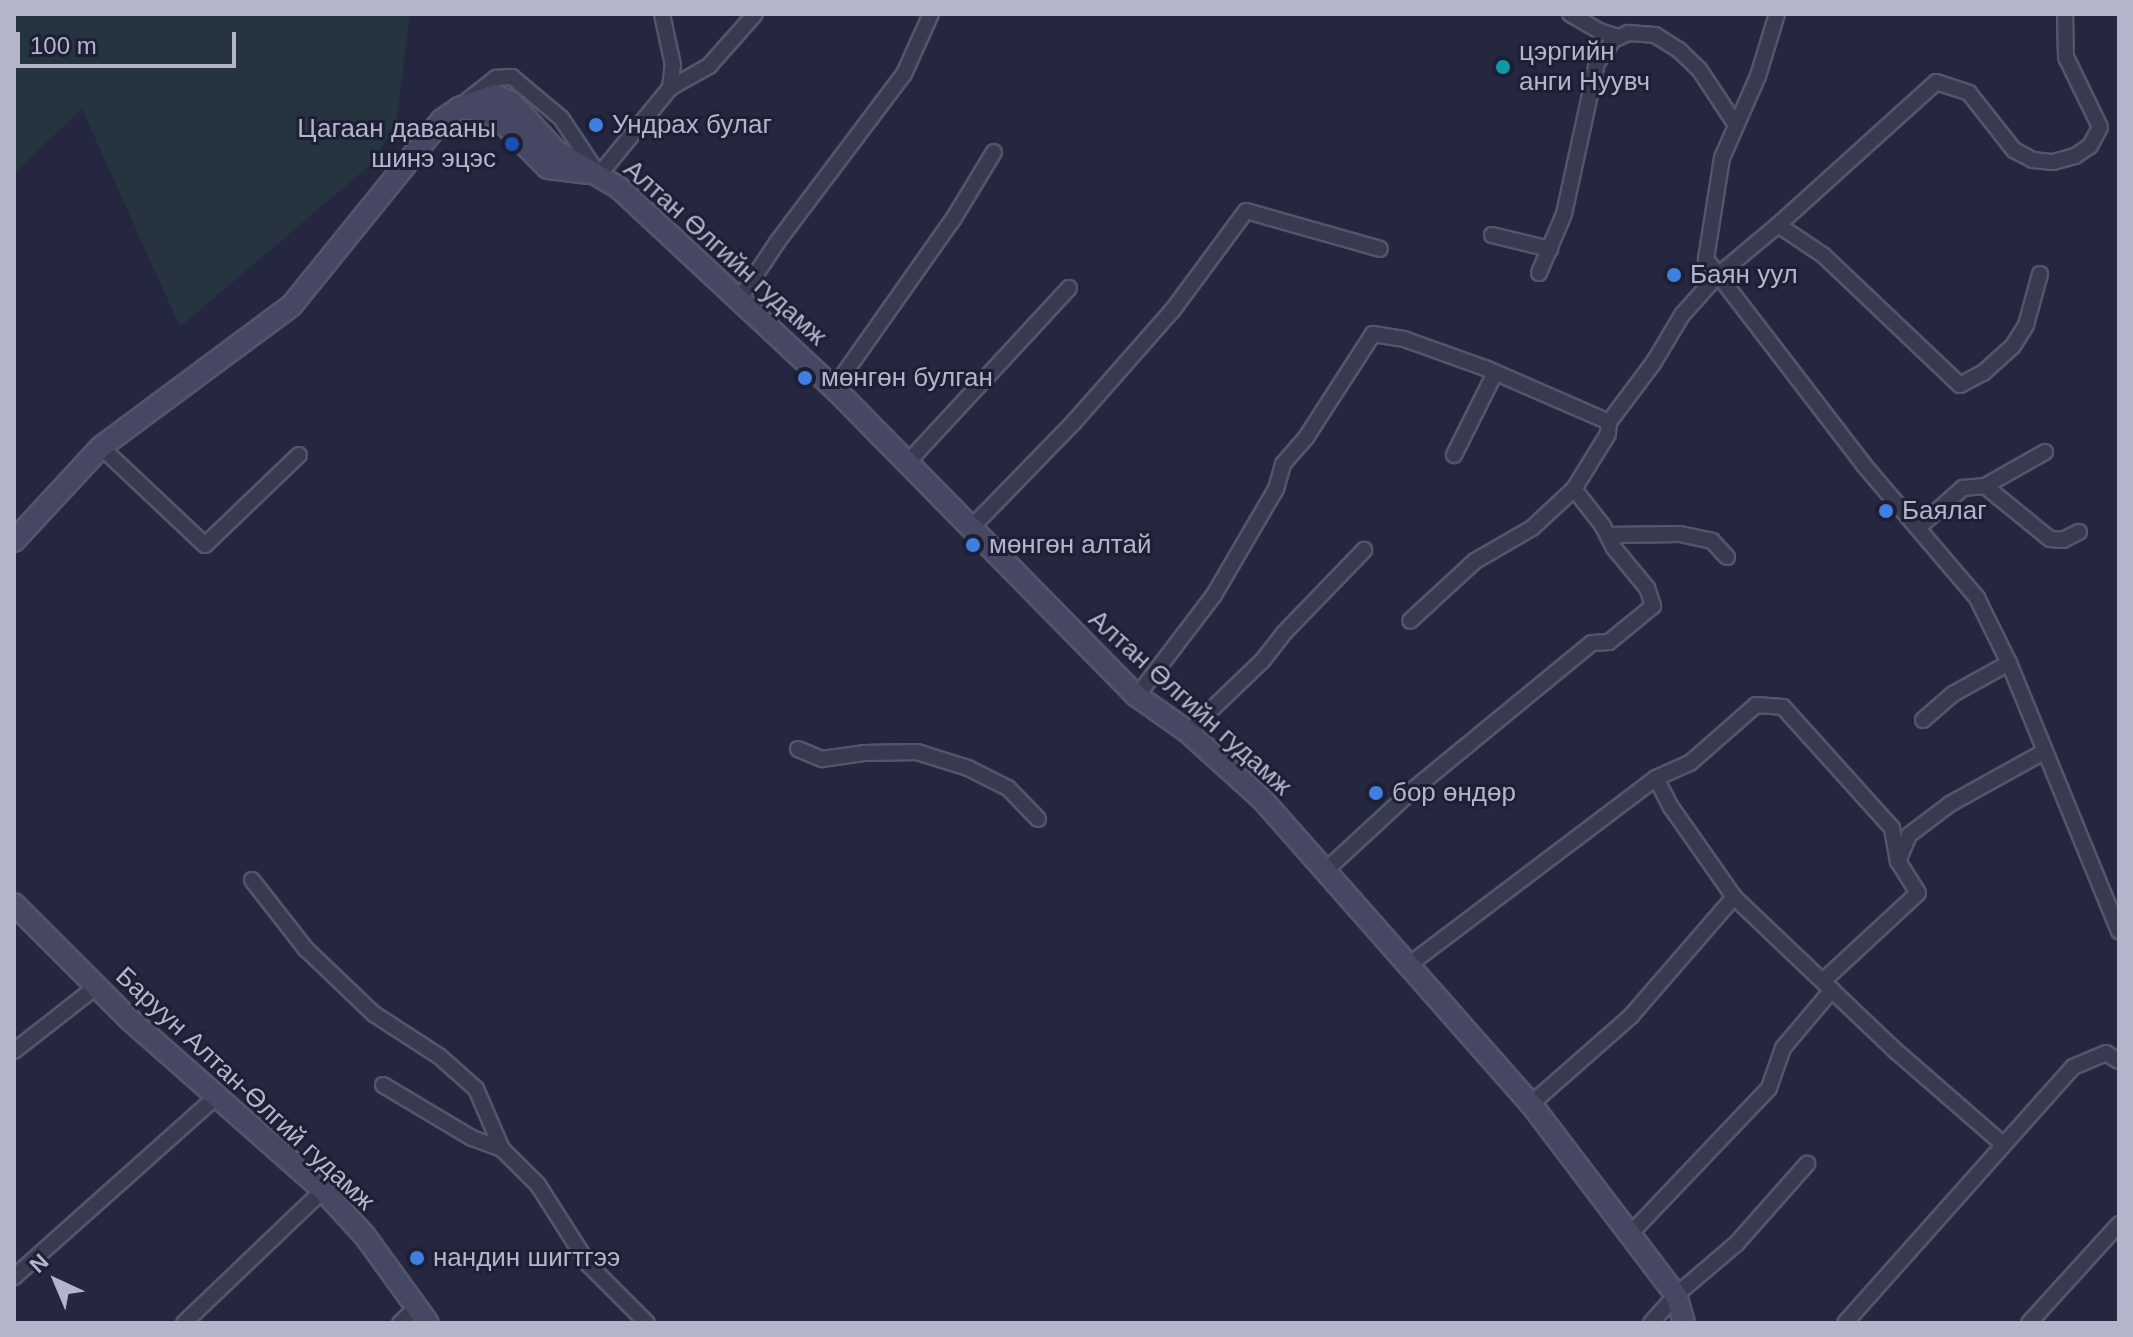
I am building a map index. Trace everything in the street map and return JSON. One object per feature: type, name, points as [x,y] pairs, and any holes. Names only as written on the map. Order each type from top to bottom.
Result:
[{"type":"main road","name":"Алтан Өлгийн гудамж","points":[[459,108],[486,111],[500,120],[548,168],[599,175],[619,188],[834,388],[1137,696],[1188,732],[1262,799],[1531,1104],[1632,1232],[1676,1295],[1684,1323]]},
{"type":"main road","points":[[14,541],[101,447],[292,305],[442,120],[459,108]]},
{"type":"main road","name":"Баруун Алтан-Өлгий гудамж","points":[[14,904],[96,987],[323,1190],[365,1236],[422,1315]]},
{"type":"street","points":[[662,14],[673,65],[670,88]]},
{"type":"street","points":[[459,108],[496,78],[512,77],[561,118],[599,175],[670,88],[709,66],[755,14]]},
{"type":"street","points":[[738,301],[778,241],[904,74],[931,14]]},
{"type":"street","points":[[1570,14],[1599,31],[1619,37]]},
{"type":"street","points":[[1777,14],[1758,76],[1722,158],[1706,259],[1864,465],[1977,598],[2009,663],[2119,931]]},
{"type":"street","points":[[1410,621],[1475,561],[1532,528],[1574,489],[1608,434],[1609,422],[1654,362],[1682,315],[1717,276],[1936,82],[1969,93],[2014,150],[2043,161],[2075,156],[2090,146],[2100,127],[2066,57],[2065,14]]},
{"type":"street","points":[[1539,273],[1564,214],[1597,63],[1613,40],[1628,33],[1655,35],[1679,50],[1699,69],[1736,125]]},
{"type":"street","points":[[834,388],[954,218],[994,152]]},
{"type":"street","points":[[970,529],[1074,422],[1172,311],[1246,211],[1380,249]]},
{"type":"street","points":[[1778,225],[1823,255],[1960,385],[1983,373],[2013,346],[2026,325],[2040,274]]},
{"type":"street","points":[[1492,235],[1550,249]]},
{"type":"street","points":[[908,462],[1069,288]]},
{"type":"street","points":[[1137,696],[1214,595],[1276,489],[1283,464],[1307,436],[1373,334],[1404,339],[1495,373],[1609,422]]},
{"type":"street","points":[[1454,455],[1495,373]]},
{"type":"street","points":[[101,447],[205,545],[299,455]]},
{"type":"street","points":[[1919,527],[1954,494],[1972,486],[1985,486],[2045,452]]},
{"type":"street","points":[[1985,486],[2050,539],[2063,540],[2079,532]]},
{"type":"street","points":[[1325,871],[1414,789],[1592,643],[1609,642],[1653,606],[1647,588],[1574,489]]},
{"type":"street","points":[[1608,535],[1680,534],[1712,541],[1727,557]]},
{"type":"street","points":[[1188,732],[1263,660],[1283,634],[1364,550]]},
{"type":"street","points":[[1923,720],[1953,694],[2009,663]]},
{"type":"street","points":[[1410,964],[1656,778],[1690,763],[1756,705],[1783,707],[1892,828],[1898,861],[1918,893],[1828,986],[1783,1048],[1769,1088],[1632,1232]]},
{"type":"street","points":[[798,749],[822,759],[864,753],[917,752],[968,768],[1008,788],[1038,819]]},
{"type":"street","points":[[1898,861],[1909,835],[1919,827],[1950,804],[2044,752]]},
{"type":"street","points":[[1656,778],[1671,807],[1734,897],[1897,1052],[2003,1144]]},
{"type":"street","points":[[252,880],[306,949],[374,1014],[439,1056],[476,1089],[502,1149],[538,1185],[589,1265],[647,1323]]},
{"type":"street","points":[[1531,1104],[1631,1016],[1734,897]]},
{"type":"street","points":[[14,1051],[96,987]]},
{"type":"street","points":[[1845,1323],[2073,1067],[2106,1053],[2119,1061]]},
{"type":"street","points":[[383,1085],[426,1107],[472,1138],[502,1149]]},
{"type":"street","points":[[14,1277],[216,1097]]},
{"type":"street","points":[[1651,1323],[1676,1295],[1737,1243],[1807,1164]]},
{"type":"street","points":[[184,1323],[323,1190]]},
{"type":"street","points":[[2029,1323],[2119,1224]]},
{"type":"street","points":[[400,1323],[422,1315]]},
{"type":"shaded area","points":[[14,14],[410,14],[396,124],[370,165],[180,327],[82,109],[14,173]]},
{"type":"place","name":"цэргийн анги Нуувч","points":[[1503,67]]},
{"type":"place","name":"Ундрах булаг","points":[[596,125]]},
{"type":"place","name":"Цагаан давааны шинэ эцэс","points":[[512,144]]},
{"type":"place","name":"Баян уул","points":[[1674,275]]},
{"type":"place","name":"мөнгөн булган","points":[[805,378]]},
{"type":"place","name":"Баялаг","points":[[1886,511]]},
{"type":"place","name":"мөнгөн алтай","points":[[973,545]]},
{"type":"place","name":"бор өндөр","points":[[1376,793]]},
{"type":"place","name":"нандин шигтгээ","points":[[417,1258]]}]
